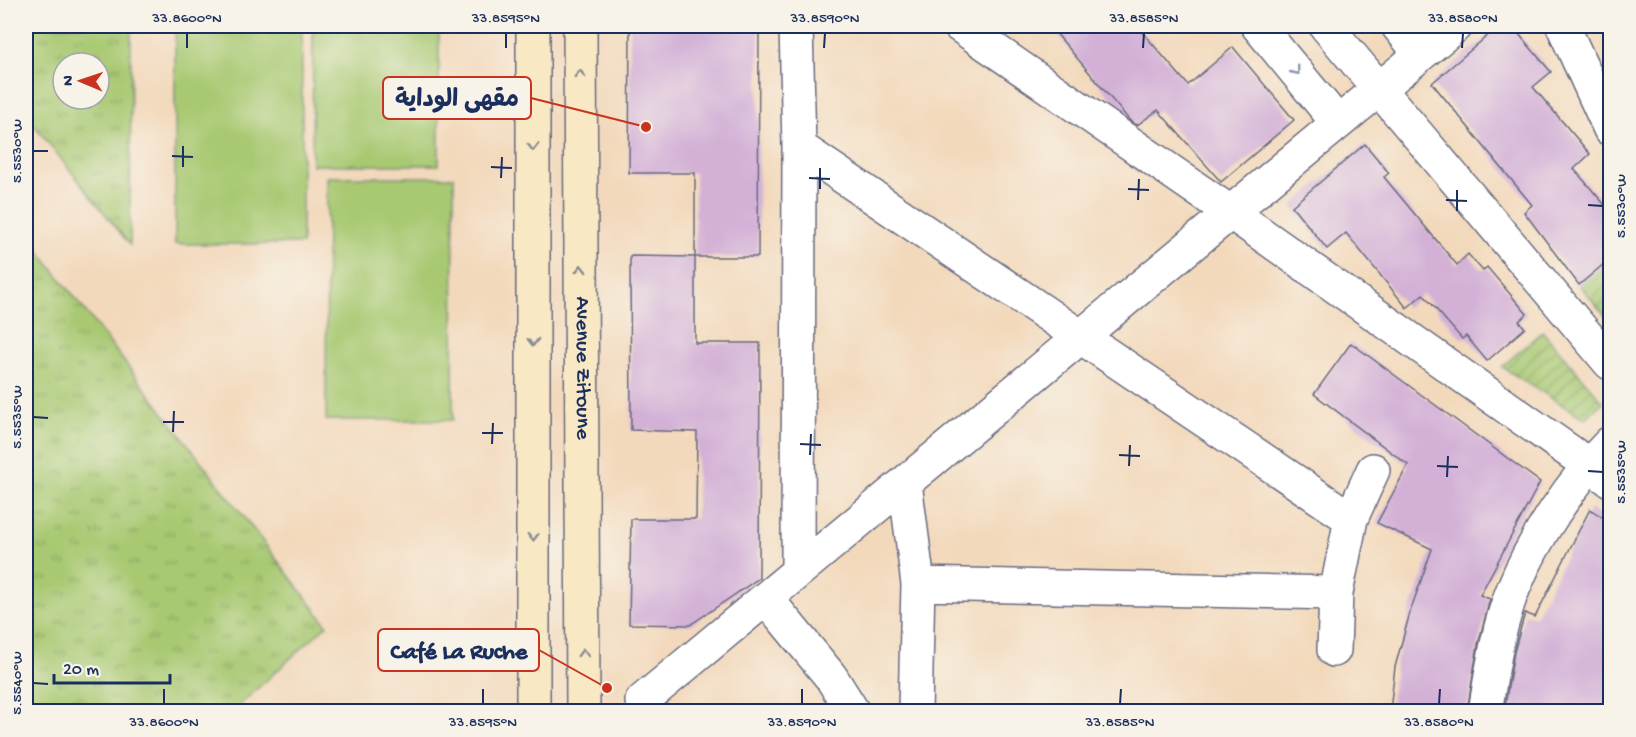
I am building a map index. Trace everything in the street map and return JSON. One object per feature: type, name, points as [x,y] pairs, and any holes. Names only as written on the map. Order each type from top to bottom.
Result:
[{"type":"main road","points":[[533,26],[533,711]]},
{"type":"main road","name":"Avenue Zitoune","points":[[580,26],[583,711]]},
{"type":"street","points":[[796,26],[799,147],[798,571]]},
{"type":"street","points":[[960,26],[1230,212],[1603,463],[1536,541],[1514,587],[1495,651],[1485,711]]},
{"type":"street","points":[[1258,26],[1338,123]]},
{"type":"street","points":[[1326,26],[1611,363]]},
{"type":"street","points":[[1398,26],[1421,54]]},
{"type":"street","points":[[642,701],[1455,26]]},
{"type":"street","points":[[1563,26],[1611,129]]},
{"type":"street","points":[[799,147],[1352,519]]},
{"type":"street","points":[[1334,650],[1336,593],[1352,519],[1373,470]]},
{"type":"street","points":[[905,483],[918,584],[915,711]]},
{"type":"street","points":[[918,584],[1336,593]]},
{"type":"street","points":[[766,598],[831,677],[853,711]]},
{"type":"green space","points":[[26,26],[131,26],[130,245],[26,115]]},
{"type":"green space","points":[[175,26],[302,26],[302,244],[175,244]]},
{"type":"green space","points":[[313,26],[439,26],[439,165],[312,165]]},
{"type":"green space","points":[[327,177],[454,177],[453,420],[326,420]]},
{"type":"green space","points":[[26,234],[327,625],[233,711],[26,711]]},
{"type":"green space","points":[[1610,258],[1610,321],[1579,285]]},
{"type":"green space","points":[[1542,331],[1603,402],[1585,419],[1502,367]]},
{"type":"building","points":[[630,26],[759,26],[758,257],[695,257],[695,173],[629,173]]},
{"type":"building","points":[[1050,26],[1137,26],[1188,85],[1233,47],[1294,120],[1221,182],[1158,110],[1137,125],[1130,121]]},
{"type":"building","points":[[1499,26],[1512,26],[1551,72],[1533,87],[1590,154],[1574,169],[1611,212],[1611,258],[1579,285],[1524,212],[1532,205],[1432,83]]},
{"type":"building","points":[[1365,144],[1389,173],[1384,177],[1457,265],[1468,254],[1483,271],[1487,267],[1527,314],[1519,321],[1525,328],[1487,361],[1466,336],[1462,339],[1423,294],[1407,308],[1346,233],[1327,249],[1292,206]]},
{"type":"building","points":[[630,256],[695,257],[695,343],[760,343],[759,578],[690,625],[629,624],[631,519],[696,519],[697,432],[631,430]]},
{"type":"building","points":[[1351,343],[1540,482],[1480,595],[1490,599],[1478,645],[1467,711],[1390,711],[1395,667],[1411,609],[1432,549],[1377,523],[1408,465],[1314,394]]},
{"type":"building","points":[[1590,509],[1611,523],[1611,711],[1504,711],[1514,652],[1525,613],[1535,617]]},
{"type":"place","name":"مقهى الوداية","points":[[646,127]]},
{"type":"place","name":"Café La Ruche","points":[[607,688]]}]
